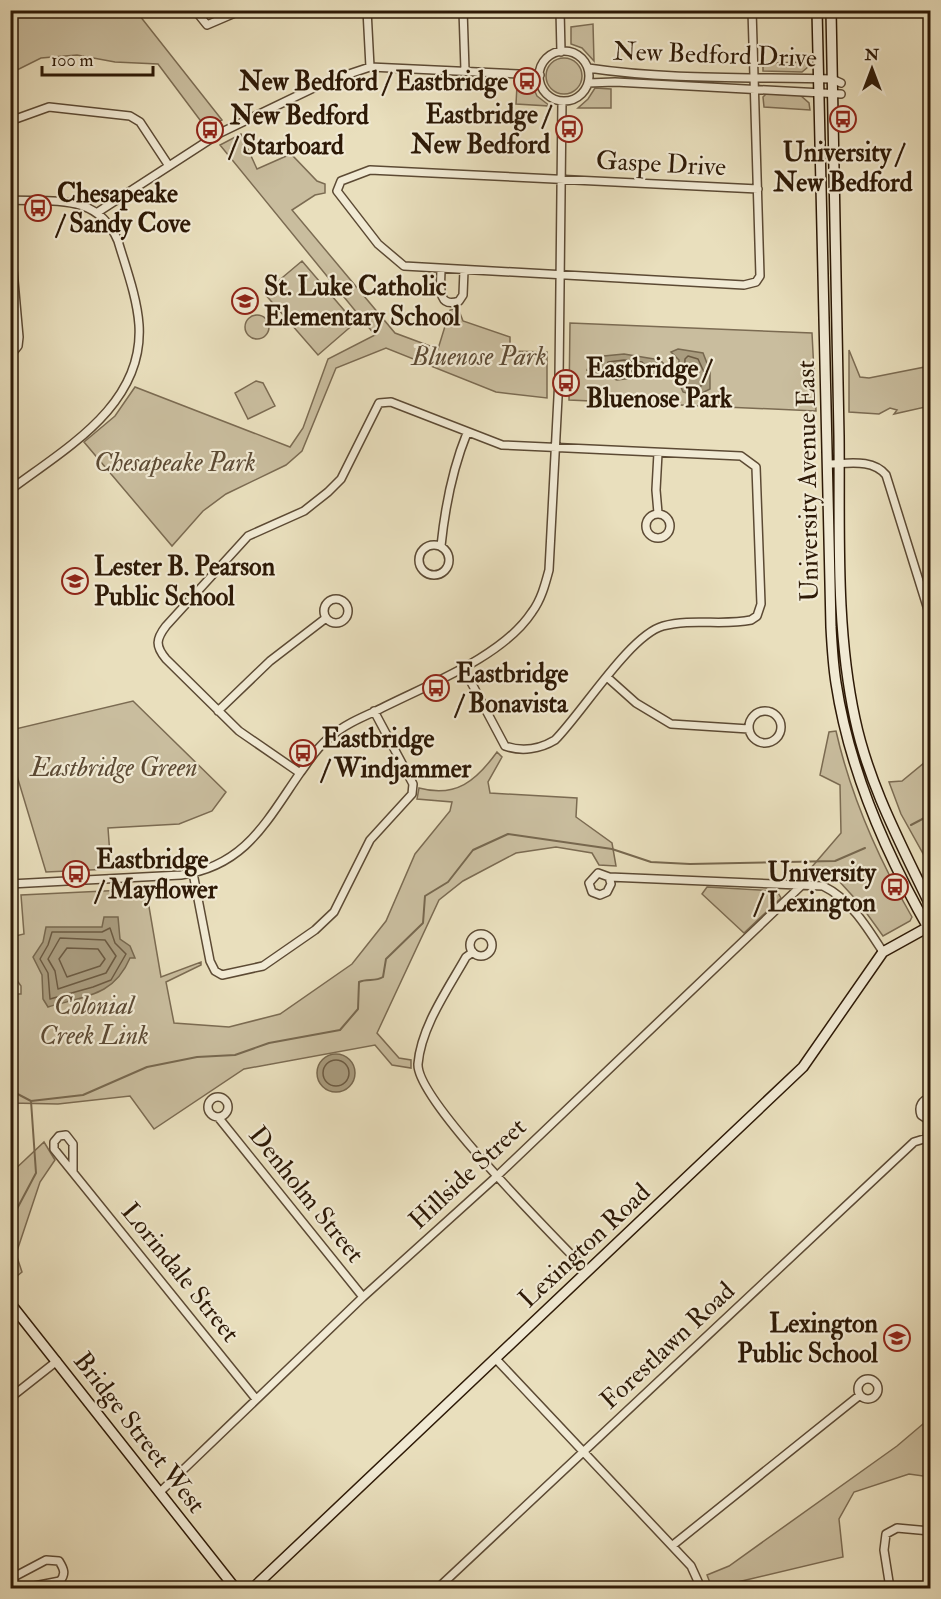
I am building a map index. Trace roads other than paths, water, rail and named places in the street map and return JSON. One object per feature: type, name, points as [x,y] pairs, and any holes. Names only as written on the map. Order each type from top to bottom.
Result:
[{"type":"main road","name":"University Avenue East","points":[[817,10],[831,627],[836,682],[844,723],[855,761],[880,831],[930,928]]},
{"type":"main road","name":"University Avenue East","points":[[831,10],[836,81],[839,464],[843,627],[848,680],[855,721],[881,802],[930,905]]},
{"type":"main road","name":"Lexington Road","points":[[253,1588],[803,1067],[883,952],[930,928]]},
{"type":"main road","name":"Bridge Street West","points":[[10,1303],[235,1588]]},
{"type":"street","points":[[195,10],[207,25],[242,10]]},
{"type":"street","points":[[367,10],[370,67]]},
{"type":"street","points":[[464,10],[465,70]]},
{"type":"street","points":[[560,10],[561,52]]},
{"type":"street","points":[[464,270],[463,295],[459,301],[452,303],[445,301],[440,295],[441,269],[560,274],[744,285],[756,282],[760,276],[752,10]]},
{"type":"street","points":[[561,52],[578,56],[588,68],[588,83],[579,96],[562,101],[544,92],[540,75],[546,59],[561,52]]},
{"type":"street","points":[[98,212],[220,133],[328,81],[370,67],[540,75]]},
{"type":"street","name":"New Bedford Drive","points":[[588,68],[616,72],[836,81]]},
{"type":"street","name":"New Bedford Drive","points":[[588,83],[615,82],[836,94]]},
{"type":"street","points":[[10,884],[193,873],[223,863],[248,845],[300,773],[329,738],[374,711],[463,667],[505,641],[520,628],[540,598],[549,570],[556,449],[562,101]]},
{"type":"street","points":[[10,121],[49,107],[130,116],[144,127],[169,166]]},
{"type":"street","name":"Gaspe Drive","points":[[441,269],[415,268],[397,261],[378,244],[341,197],[337,191],[338,185],[370,170],[758,189]]},
{"type":"street","points":[[10,200],[70,202],[98,212],[114,231],[118,241],[137,309],[138,342],[128,384],[103,417],[10,490]]},
{"type":"street","points":[[10,236],[19,337],[18,346],[10,356]]},
{"type":"street","points":[[300,773],[239,731],[166,659],[157,646],[158,639],[166,626],[248,536],[304,511],[341,479],[379,403],[391,402],[493,444],[556,449],[741,456],[756,466],[760,610],[751,620],[661,626],[643,637],[555,740],[538,747],[505,746],[463,667]]},
{"type":"street","points":[[441,546],[456,461],[467,433]]},
{"type":"street","points":[[658,453],[656,490],[658,513]]},
{"type":"street","points":[[828,464],[869,464],[879,467],[886,475],[930,616]]},
{"type":"street","points":[[429,546],[441,546],[449,555],[449,564],[442,572],[429,574],[421,565],[422,552],[429,546]]},
{"type":"street","points":[[218,711],[270,661],[326,618]]},
{"type":"street","points":[[608,678],[655,716],[671,724],[749,729]]},
{"type":"street","points":[[764,710],[778,716],[782,726],[778,737],[770,742],[757,741],[749,729],[751,718],[764,710]]},
{"type":"street","points":[[193,873],[210,962],[215,972],[222,975],[263,966],[329,918],[370,840],[412,794],[410,778],[374,711]]},
{"type":"street","points":[[930,721],[930,734]]},
{"type":"street","points":[[609,877],[823,886],[837,893],[849,904],[883,952]]},
{"type":"street","name":"Hillside Street","points":[[160,1492],[363,1297],[496,1177],[801,886]]},
{"type":"street","points":[[473,952],[465,957],[422,1042],[418,1067],[433,1097],[496,1177],[587,1271]]},
{"type":"street","name":"Forestlawn Road","points":[[438,1588],[914,1142],[929,1139],[930,1121],[921,1115],[920,1107],[924,1100],[930,1098]]},
{"type":"street","name":"Denholm Street","points":[[218,1117],[363,1297]]},
{"type":"street","name":"Lorindale Street","points":[[73,1170],[73,1143],[66,1136],[59,1136],[54,1142],[54,1149],[256,1400]]},
{"type":"street","points":[[495,1358],[673,1545],[691,1566],[701,1588]]},
{"type":"street","points":[[10,1398],[57,1361]]},
{"type":"street","points":[[673,1545],[860,1395]]},
{"type":"street","points":[[890,1588],[885,1550],[886,1534],[897,1528],[930,1531]]},
{"type":"street","points":[[10,1579],[46,1560],[59,1561],[64,1568],[64,1576],[60,1581],[24,1588]]},
{"type":"water","points":[[678,349],[703,353],[710,371],[710,389],[696,396],[683,392],[678,380],[679,360],[671,352]]},
{"type":"water","points":[[624,354],[660,360],[666,366],[665,374],[617,380],[587,370],[600,366],[604,356]]},
{"type":"water","points":[[104,917],[118,917],[120,939],[130,946],[135,958],[130,958],[116,980],[97,993],[48,1007],[43,999],[42,975],[33,957],[43,942],[46,927],[102,927]]},
{"type":"water","points":[[336,1054],[349,1060],[355,1073],[349,1086],[336,1092],[323,1086],[317,1073],[323,1060]]},
{"type":"waterway","points":[[10,739],[16,746]]},
{"type":"waterway","points":[[911,825],[930,815]]},
{"type":"waterway","points":[[10,1090],[31,1101],[83,1095],[147,1067],[197,1057],[235,1055],[269,1043],[340,1030],[358,1009],[359,982],[383,977],[386,959],[423,923],[425,896],[448,882],[473,850],[508,834],[612,849],[651,862],[690,864],[835,861],[865,848]]},
{"type":"waterway","points":[[10,1222],[36,1173],[31,1101]]},
{"type":"place","name":"New Bedford / Eastbridge","points":[[527,81]]},
{"type":"place","name":"University / New Bedford","points":[[843,119]]},
{"type":"place","name":"Eastbridge / New Bedford","points":[[569,129]]},
{"type":"place","name":"New Bedford / Starboard","points":[[210,130]]},
{"type":"place","name":"Chesapeake / Sandy Cove","points":[[38,208]]},
{"type":"place","name":"St. Luke Catholic Elementary School","points":[[245,301]]},
{"type":"place","name":"Eastbridge / Bluenose Park","points":[[566,383]]},
{"type":"place","name":"Lester B. Pearson Public School","points":[[75,581]]},
{"type":"place","name":"Eastbridge / Bonavista","points":[[436,688]]},
{"type":"place","name":"Eastbridge / Windjammer","points":[[303,753]]},
{"type":"place","name":"Eastbridge / Mayflower","points":[[76,874]]},
{"type":"place","name":"University / Lexington","points":[[895,887]]},
{"type":"place","name":"Lexington Public School","points":[[897,1338]]},
{"type":"park label","name":"Bluenose Park","points":[[479,356]]},
{"type":"park label","name":"Chesapeake Park","points":[[175,462]]},
{"type":"park label","name":"Eastbridge Green","points":[[114,767]]},
{"type":"park label","name":"Colonial Creek Link","points":[[94,1020]]}]
